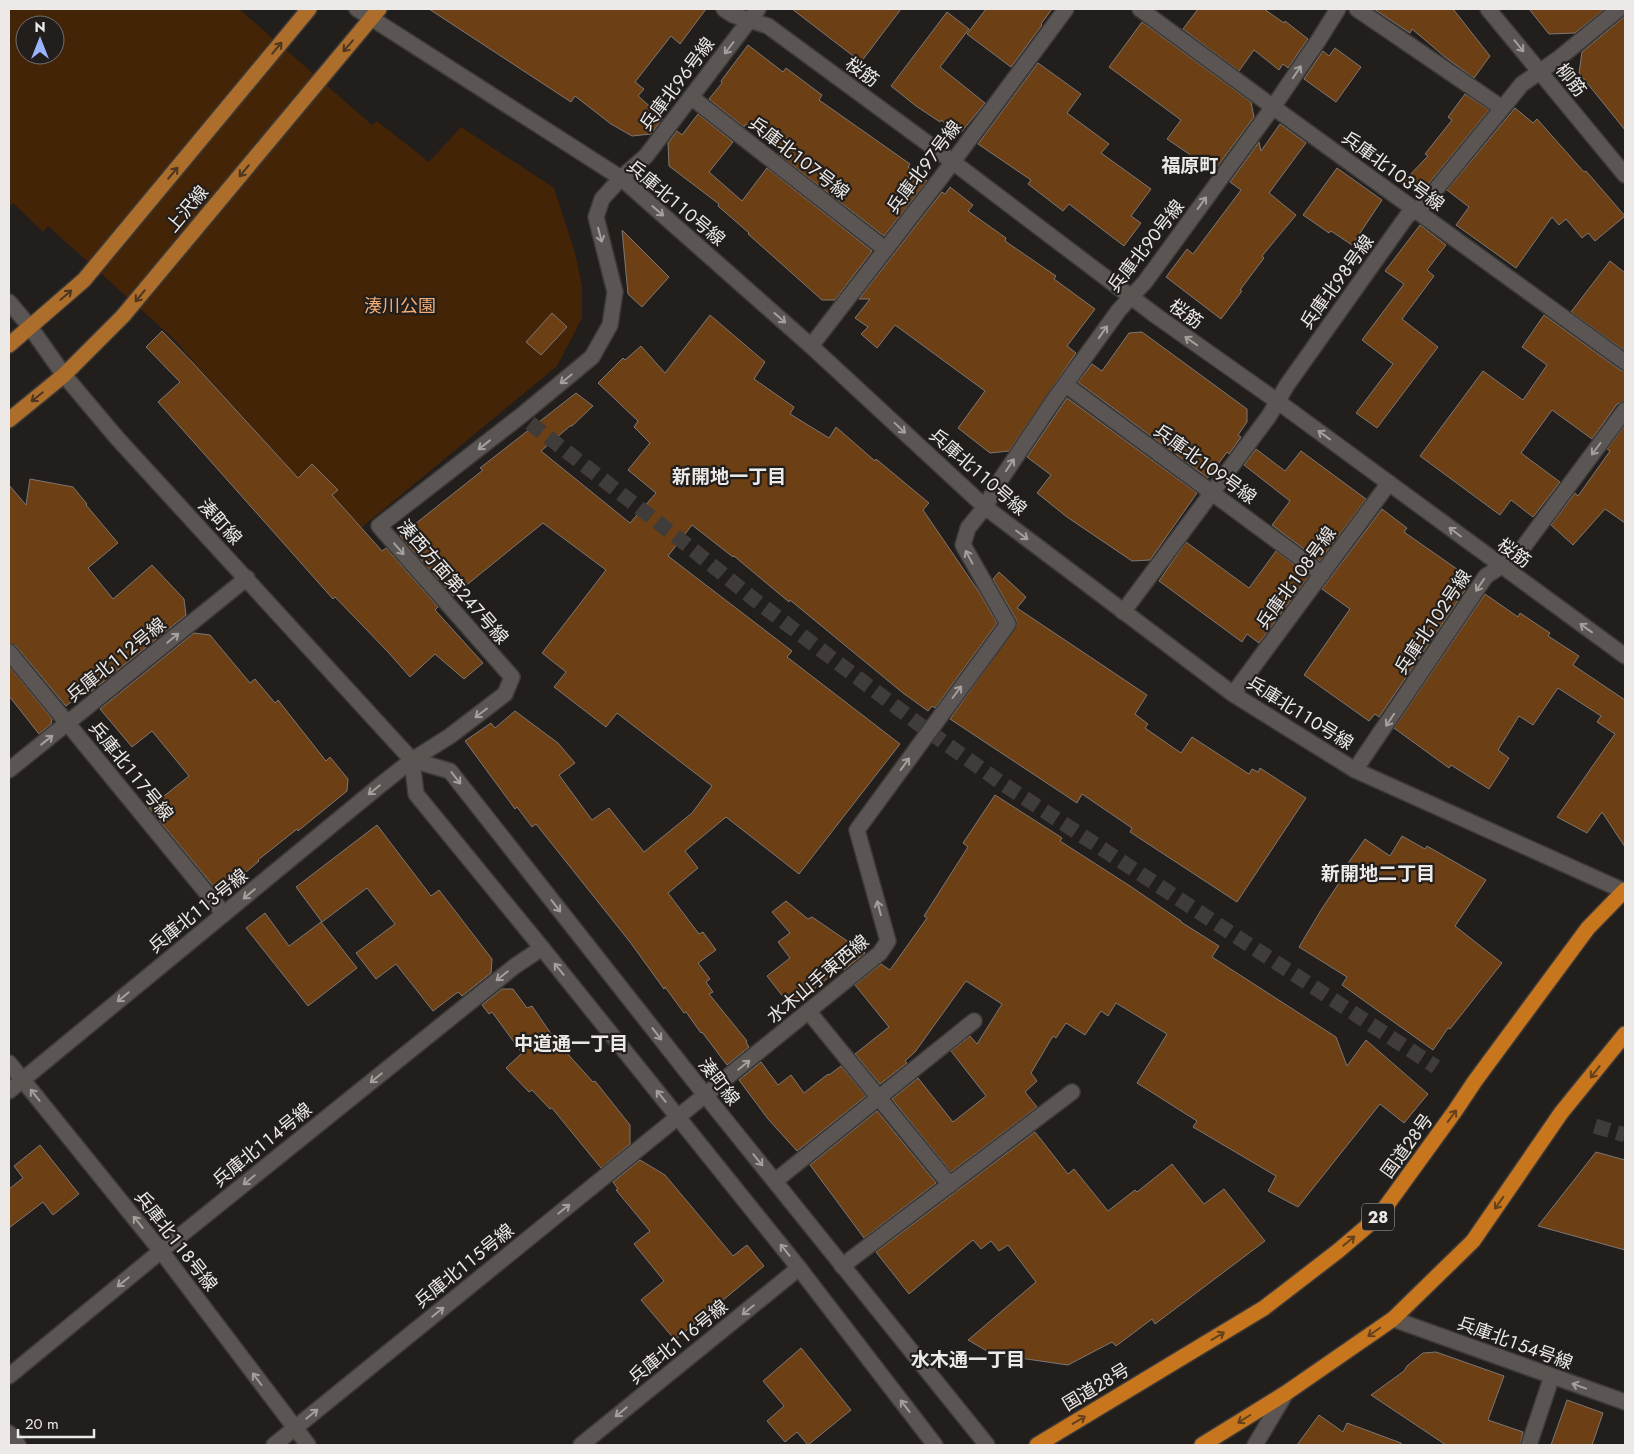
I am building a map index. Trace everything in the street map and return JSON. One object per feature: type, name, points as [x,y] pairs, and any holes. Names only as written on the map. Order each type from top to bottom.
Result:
[{"type":"highway","name":"国道28号","points":[[1037,1445],[1264,1308],[1338,1251],[1378,1216],[1588,928],[1625,891]]},
{"type":"highway","points":[[1202,1445],[1286,1393],[1392,1319],[1473,1241],[1562,1113],[1625,1034]]},
{"type":"main road","name":"上沢線","points":[[9,345],[84,280],[309,9]]},
{"type":"main road","name":"上沢線","points":[[9,420],[64,375],[123,316],[375,14]]},
{"type":"street","name":"兵庫北１１０号線","points":[[357,9],[375,14],[621,178],[811,346],[985,507],[1233,694],[1355,770],[1625,891]]},
{"type":"street","name":"桜筋","points":[[724,9],[733,15],[754,14],[1155,315],[1625,656]]},
{"type":"street","name":"兵庫北９７号線","points":[[811,346],[953,162],[1066,9]]},
{"type":"street","name":"兵庫北１０３号線","points":[[1140,9],[1625,362]]},
{"type":"street","name":"兵庫北９０号線","points":[[928,731],[1008,624],[963,544],[968,528],[985,507],[1006,471],[1119,310],[1151,274],[1273,107],[1338,9]]},
{"type":"street","points":[[1357,9],[1502,108]]},
{"type":"street","name":"柳筋","points":[[1488,9],[1625,175]]},
{"type":"street","name":"兵庫北９８号線","points":[[1123,612],[1269,416],[1292,377],[1407,216],[1424,204],[1522,84],[1558,59],[1620,9]]},
{"type":"street","name":"兵庫北９６号線","points":[[522,415],[592,357],[610,325],[616,292],[596,217],[602,199],[621,178],[646,156],[754,14]]},
{"type":"street","name":"兵庫北１０７号線","points":[[691,98],[885,249]]},
{"type":"street","name":"湊町線","points":[[9,302],[30,327],[64,375],[117,438],[412,760],[450,771],[706,1096],[986,1445]]},
{"type":"street","name":"兵庫北１０９号線","points":[[1066,384],[1322,574]]},
{"type":"street","name":"兵庫北１０２号線","points":[[1355,770],[1486,576],[1516,557],[1625,410]]},
{"type":"street","name":"湊西方面第２４７号線","points":[[412,760],[450,736],[505,694],[512,678],[379,526],[522,415]]},
{"type":"street","name":"兵庫北１０８号線","points":[[1233,694],[1389,483]]},
{"type":"street","name":"兵庫北１１２号線","points":[[9,770],[247,578]]},
{"type":"street","name":"兵庫北１１７号線","points":[[9,652],[224,914]]},
{"type":"street","name":"水木山手東西線","points":[[678,1117],[880,953],[888,941],[857,830],[928,731]]},
{"type":"street","points":[[412,760],[416,794],[799,1268],[935,1445]]},
{"type":"street","name":"兵庫北１１３号線","points":[[9,1091],[412,760]]},
{"type":"street","name":"兵庫北１１４号線","points":[[9,1376],[515,966],[542,948]]},
{"type":"street","points":[[809,1012],[950,1185]]},
{"type":"street","points":[[775,1181],[974,1021]]},
{"type":"street","name":"兵庫北１１８号線","points":[[9,1062],[161,1251],[308,1445]]},
{"type":"street","points":[[842,1266],[1072,1092]]},
{"type":"street","name":"兵庫北１１５号線","points":[[274,1445],[678,1117]]},
{"type":"street","name":"兵庫北１１６号線","points":[[581,1445],[799,1268]]},
{"type":"street","name":"兵庫北１５４号線","points":[[1392,1319],[1625,1402]]},
{"type":"street","points":[[1529,1445],[1552,1376]]},
{"type":"street","points":[[1255,1445],[1286,1393]]},
{"type":"street","points":[[9,1433],[18,1445]]},
{"type":"green space","name":"湊川公園","points":[[9,9],[239,9],[372,125],[377,121],[429,162],[461,127],[554,188],[575,253],[582,286],[582,318],[557,366],[361,528],[327,510],[174,339],[48,226],[43,232],[13,203],[9,207]]},
{"type":"building","points":[[429,9],[706,9],[680,44],[671,36],[635,82],[644,89],[638,96],[663,118],[651,134],[632,136],[611,124],[575,96],[571,102]]},
{"type":"building","points":[[792,9],[901,9],[861,62]]},
{"type":"building","points":[[986,9],[1052,9],[1011,67],[967,34]]},
{"type":"building","points":[[1198,9],[1264,9],[1284,23],[1285,21],[1308,39],[1288,68],[1283,64],[1279,70],[1254,50],[1239,71],[1183,29]]},
{"type":"building","points":[[1374,9],[1453,9],[1490,56],[1474,78],[1445,57],[1412,29],[1410,33]]},
{"type":"building","points":[[1529,9],[1605,9],[1575,33],[1549,34]]},
{"type":"building","points":[[947,12],[969,29],[940,67],[985,103],[959,135],[941,120],[940,122],[916,106],[891,86]]},
{"type":"building","points":[[1625,16],[1625,130],[1579,73],[1582,52]]},
{"type":"building","points":[[1142,22],[1251,102],[1254,117],[1214,171],[1167,139],[1181,120],[1109,67]]},
{"type":"building","points":[[748,45],[783,72],[786,68],[822,95],[819,100],[910,164],[908,167],[927,181],[884,236],[778,154],[781,150],[746,124],[744,127],[709,99]]},
{"type":"building","points":[[1335,48],[1361,67],[1336,102],[1304,79],[1323,51],[1329,56]]},
{"type":"building","points":[[1038,63],[1081,94],[1067,113],[1109,144],[1101,153],[1151,189],[1131,216],[1141,223],[1124,246],[1069,204],[1063,211],[1028,184],[1031,180],[978,144]]},
{"type":"building","points":[[1465,94],[1489,110],[1420,194],[1404,181],[1428,156],[1425,154],[1452,120],[1448,117]]},
{"type":"building","points":[[1515,108],[1533,123],[1537,119],[1625,216],[1595,241],[1588,233],[1582,238],[1566,219],[1559,225],[1552,217],[1516,268],[1456,225],[1469,207],[1447,190]]},
{"type":"building","points":[[698,114],[733,142],[709,172],[742,201],[767,168],[872,251],[835,300],[822,300],[748,234],[718,206],[719,204],[669,166],[668,143],[677,131],[682,135]]},
{"type":"building","points":[[1280,124],[1306,143],[1269,193],[1296,215],[1262,256],[1264,258],[1221,319],[1166,277],[1187,249],[1193,254],[1241,190],[1230,182],[1259,142],[1261,151]]},
{"type":"building","points":[[1337,168],[1382,200],[1352,245],[1331,231],[1329,233],[1303,215]]},
{"type":"building","points":[[950,187],[973,205],[968,211],[1006,238],[1005,241],[1056,276],[1054,279],[1095,309],[1067,346],[1076,353],[1009,451],[990,453],[958,428],[985,391],[895,325],[877,348],[861,334],[868,327],[855,318],[870,299],[859,299],[942,192],[945,194]]},
{"type":"building","points":[[1420,225],[1446,245],[1427,270],[1434,276],[1402,319],[1438,347],[1377,428],[1356,413],[1393,364],[1362,340],[1404,284],[1385,271]]},
{"type":"building","points":[[622,230],[669,277],[642,307],[628,294]]},
{"type":"building","points":[[1610,261],[1625,273],[1625,351],[1571,312]]},
{"type":"building","points":[[552,313],[567,327],[541,355],[526,342]]},
{"type":"building","points":[[710,315],[765,362],[754,379],[794,407],[790,414],[829,438],[836,427],[875,461],[876,459],[929,503],[923,510],[979,592],[997,623],[935,708],[932,706],[928,711],[903,693],[790,600],[789,602],[734,556],[692,525],[668,556],[792,651],[787,657],[900,744],[799,874],[726,817],[685,851],[698,868],[668,893],[699,934],[703,932],[716,950],[698,963],[710,979],[706,982],[713,992],[709,994],[747,1041],[749,1047],[727,1065],[686,1012],[684,1013],[665,987],[664,989],[630,942],[536,824],[532,827],[517,807],[515,809],[465,741],[491,723],[495,728],[515,711],[558,743],[575,763],[559,775],[592,820],[609,808],[644,852],[692,813],[712,786],[617,713],[606,727],[554,687],[566,672],[542,653],[606,570],[543,523],[453,596],[400,536],[483,470],[480,468],[576,393],[593,406],[541,451],[630,523],[656,493],[628,470],[650,443],[634,427],[638,421],[598,383],[623,358],[625,360],[641,346],[665,373]]},
{"type":"building","points":[[1544,315],[1620,370],[1625,371],[1625,401],[1617,404],[1592,439],[1552,410],[1521,453],[1560,482],[1533,517],[1511,500],[1500,515],[1420,456],[1483,371],[1523,400],[1547,365],[1522,347]]},
{"type":"building","points":[[162,331],[298,478],[312,464],[338,490],[332,495],[382,551],[386,548],[438,607],[435,610],[483,663],[464,679],[435,654],[410,677],[335,597],[333,599],[158,402],[180,382],[146,347]]},
{"type":"building","points":[[1142,332],[1247,409],[1247,422],[1238,435],[1241,437],[1229,454],[1227,452],[1208,478],[1078,382],[1092,364],[1102,371],[1129,333]]},
{"type":"building","points":[[1067,398],[1197,493],[1150,560],[1132,561],[1067,517],[1037,493],[1051,475],[1027,457]]},
{"type":"building","points":[[1625,425],[1625,523],[1605,509],[1573,545],[1551,525],[1575,493],[1578,496],[1610,451],[1607,449]]},
{"type":"building","points":[[1256,449],[1285,471],[1301,451],[1366,499],[1320,561],[1272,525],[1290,501],[1244,465]]},
{"type":"building","points":[[30,479],[73,487],[118,543],[88,568],[113,599],[152,565],[184,599],[186,615],[88,694],[85,691],[66,706],[16,646],[9,643],[9,485],[26,505]]},
{"type":"building","points":[[1382,509],[1407,528],[1404,532],[1464,574],[1462,577],[1470,583],[1379,717],[1375,714],[1369,721],[1304,675],[1350,609],[1322,589]]},
{"type":"building","points":[[1186,542],[1249,588],[1276,551],[1309,576],[1259,643],[1247,634],[1242,642],[1159,581]]},
{"type":"building","points":[[999,572],[1026,597],[1017,608],[1147,695],[1135,714],[1148,724],[1145,728],[1181,753],[1192,737],[1249,774],[1252,769],[1258,772],[1260,768],[1306,798],[1237,902],[1130,832],[1132,828],[1082,794],[1077,803],[950,719],[1017,625],[1016,619],[993,579]]},
{"type":"building","points":[[1485,594],[1518,617],[1520,613],[1550,633],[1548,636],[1579,656],[1573,665],[1625,700],[1625,847],[1602,812],[1587,833],[1557,817],[1615,734],[1597,722],[1601,716],[1558,688],[1533,725],[1519,716],[1498,750],[1509,758],[1489,789],[1451,765],[1449,768],[1394,728]]},
{"type":"building","points":[[194,633],[210,635],[250,683],[255,679],[275,703],[278,700],[326,761],[330,757],[348,779],[347,791],[298,831],[297,829],[258,860],[220,894],[149,808],[189,776],[152,731],[132,747],[100,709]]},
{"type":"building","points":[[9,666],[52,719],[51,724],[39,734],[9,696]]},
{"type":"building","points":[[995,795],[1062,838],[1060,841],[1219,946],[1212,957],[1336,1037],[1347,1066],[1366,1040],[1428,1094],[1404,1123],[1380,1104],[1298,1207],[1268,1191],[1276,1176],[1193,1127],[1197,1121],[1137,1083],[1167,1034],[1116,1003],[1108,1016],[1101,1011],[1085,1035],[1066,1023],[1056,1038],[1053,1036],[1031,1073],[1037,1081],[1025,1092],[1037,1107],[951,1172],[892,1099],[918,1078],[953,1122],[986,1096],[951,1051],[970,1036],[977,1044],[1002,1004],[966,981],[915,1052],[905,1061],[907,1063],[880,1084],[855,1054],[889,1027],[855,985],[881,964],[890,970],[927,918],[924,916],[968,847],[963,843]]},
{"type":"building","points":[[377,825],[431,896],[439,890],[492,959],[491,973],[462,996],[458,992],[433,1011],[396,964],[376,979],[356,953],[395,924],[367,888],[322,922],[296,887]]},
{"type":"building","points":[[1402,836],[1425,849],[1427,846],[1486,880],[1455,926],[1502,963],[1450,1029],[1448,1028],[1433,1050],[1342,985],[1347,977],[1299,947],[1349,868],[1346,866],[1365,839],[1390,856]]},
{"type":"building","points":[[786,901],[808,919],[812,917],[865,953],[844,970],[841,968],[791,1007],[767,976],[790,958],[778,942],[790,933],[772,912]]},
{"type":"building","points":[[265,913],[289,946],[321,922],[357,968],[308,1006],[246,928]]},
{"type":"building","points":[[502,989],[513,989],[527,1008],[532,1006],[556,1041],[593,1082],[595,1081],[630,1125],[630,1144],[601,1168],[552,1108],[550,1109],[532,1090],[529,1092],[506,1068],[522,1053],[492,1012],[489,1014],[482,1005]]},
{"type":"building","points":[[761,1062],[778,1085],[791,1075],[804,1093],[841,1066],[866,1096],[797,1151],[768,1119],[739,1080]]},
{"type":"building","points":[[877,1111],[936,1183],[864,1238],[810,1165]]},
{"type":"building","points":[[1035,1132],[1068,1174],[1074,1169],[1108,1211],[1135,1190],[1137,1192],[1172,1164],[1204,1204],[1224,1189],[1265,1241],[1155,1324],[1152,1319],[1116,1346],[1112,1342],[1068,1365],[992,1354],[968,1340],[1036,1282],[1008,1245],[999,1251],[991,1241],[981,1249],[973,1240],[909,1294],[876,1252]]},
{"type":"building","points":[[40,1145],[79,1194],[53,1215],[43,1202],[9,1228],[9,1189],[23,1178],[14,1166]]},
{"type":"building","points":[[1596,1152],[1625,1160],[1625,1250],[1538,1226]]},
{"type":"building","points":[[640,1160],[665,1175],[733,1256],[747,1245],[764,1266],[675,1340],[641,1300],[664,1281],[634,1244],[650,1231],[616,1190],[618,1189],[613,1182]]},
{"type":"building","points":[[801,1348],[851,1410],[808,1445],[797,1432],[785,1442],[767,1421],[784,1406],[763,1381]]},
{"type":"building","points":[[1436,1352],[1504,1376],[1488,1420],[1523,1432],[1520,1445],[1446,1445],[1371,1395],[1404,1371],[1407,1366],[1423,1353]]},
{"type":"building","points":[[1567,1400],[1603,1413],[1592,1445],[1551,1445]]},
{"type":"building","points":[[1319,1415],[1343,1432],[1347,1423],[1401,1443],[1401,1445],[1297,1445]]},
{"type":"tunnel","points":[[530,423],[755,600],[928,731],[1000,782],[1436,1067]]},
{"type":"tunnel","points":[[1595,1126],[1625,1135]]},
{"type":"district","name":"福原町","points":[[1190,165]]},
{"type":"district","name":"新開地一丁目","points":[[729,476]]},
{"type":"district","name":"新開地二丁目","points":[[1378,873]]},
{"type":"district","name":"中道通一丁目","points":[[571,1043]]},
{"type":"district","name":"水木通一丁目","points":[[968,1359]]}]
